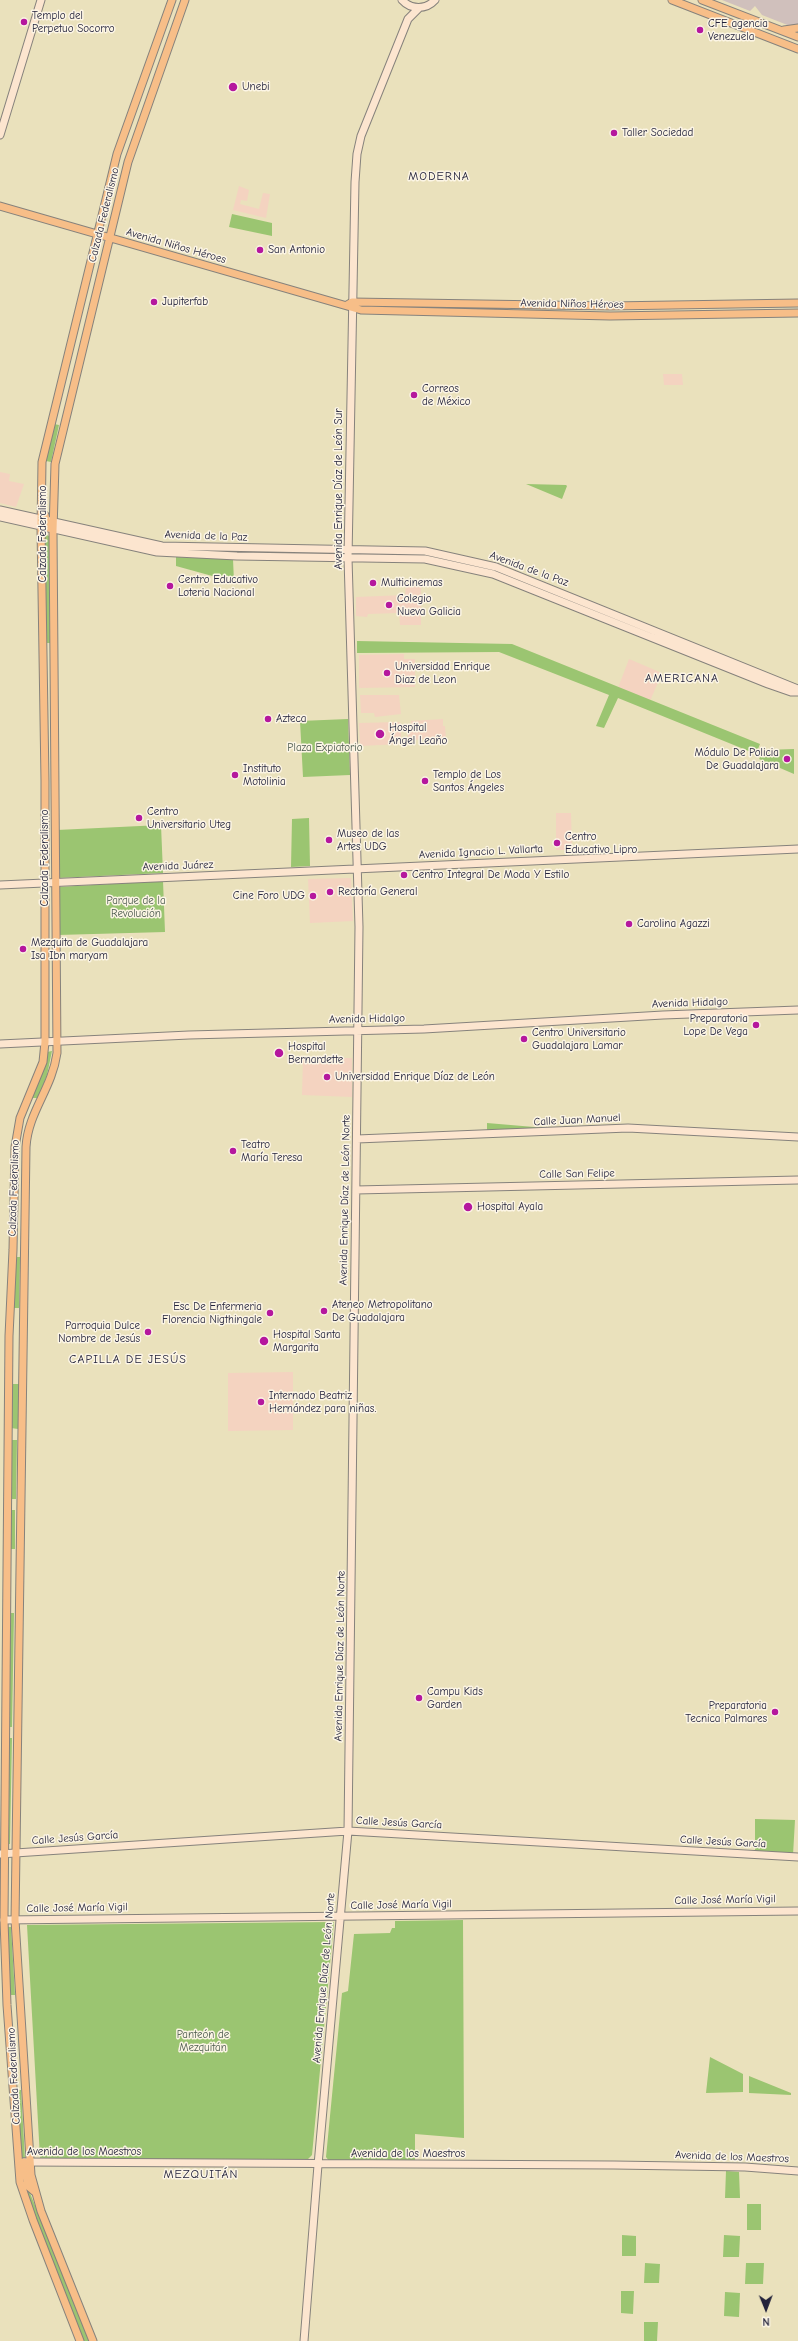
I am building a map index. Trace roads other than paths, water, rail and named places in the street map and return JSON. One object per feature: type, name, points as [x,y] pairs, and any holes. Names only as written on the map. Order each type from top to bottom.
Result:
[{"type":"main road","points":[[0,135],[41,0]]},
{"type":"main road","name":"Calzada Federalismo","points":[[80,2341],[25,2201],[15,1920],[26,1147],[29,1125],[51,1079],[57,1041],[57,882],[47,524],[42,466],[117,154],[172,0]]},
{"type":"main road","name":"Calzada Federalismo","points":[[93,2341],[24,2162],[4,1920],[2,1854],[9,1336],[13,1250],[15,1147],[20,1118],[43,1062],[46,1042],[44,882],[47,524],[55,464],[129,157],[185,0]]},
{"type":"main road","name":"Avenida Enrique Díaz de León Sur","points":[[359,969],[358,869],[348,558],[350,305],[355,182],[358,146],[390,59],[408,19],[419,8],[429,5],[435,0]]},
{"type":"main road","points":[[672,0],[798,49]]},
{"type":"main road","points":[[702,0],[798,36]]},
{"type":"main road","points":[[403,1],[419,8]]},
{"type":"main road","points":[[403,1],[408,10],[408,19]]},
{"type":"main road","points":[[154,56],[164,29],[163,23]]},
{"type":"main road","points":[[781,30],[798,28]]},
{"type":"main road","name":"Avenida Niños Héroes","points":[[0,206],[350,305],[421,312],[610,316],[798,313]]},
{"type":"main road","name":"Avenida Niños Héroes","points":[[350,305],[610,306],[798,303]]},
{"type":"main road","name":"Avenida de la Paz","points":[[0,510],[47,524],[157,552],[425,559],[493,574],[768,684],[791,692],[798,692]]},
{"type":"main road","name":"Avenida de la Paz","points":[[0,517],[47,524],[162,546],[425,551],[496,567],[798,689]]},
{"type":"main road","name":"Avenida Ignacio L. Vallarta","points":[[358,869],[798,849]]},
{"type":"main road","name":"Avenida Juárez","points":[[0,885],[358,869]]},
{"type":"main road","name":"Avenida Enrique Díaz de León Norte","points":[[304,2341],[348,1831],[359,969]]},
{"type":"main road","name":"Avenida Hidalgo","points":[[0,1044],[358,1031],[798,1010]]},
{"type":"main road","name":"Calle Juan Manuel","points":[[357,1139],[628,1128],[798,1137]]},
{"type":"main road","name":"Calle San Felipe","points":[[356,1190],[798,1180]]},
{"type":"main road","name":"Calle Jesús García","points":[[2,1854],[348,1831],[798,1857]]},
{"type":"main road","name":"Calle José María Vigil","points":[[4,1920],[798,1911]]},
{"type":"main road","name":"Avenida de los Maestros","points":[[24,2162],[657,2166],[798,2170]]},
{"type":"place","name":"Templo del Perpetuo Socorro","points":[[24,22]]},
{"type":"place","name":"CFE agencia Venezuela","points":[[700,30]]},
{"type":"place","name":"Unebi","points":[[233,87]]},
{"type":"place","name":"Taller Sociedad","points":[[614,133]]},
{"type":"place","name":"San Antonio","points":[[260,250]]},
{"type":"place","name":"Jupiterfab","points":[[154,302]]},
{"type":"place","name":"Correos de México","points":[[414,395]]},
{"type":"place","name":"Multicinemas","points":[[373,583]]},
{"type":"place","name":"Centro Educativo Loteria Nacional","points":[[170,586]]},
{"type":"place","name":"Colegio Nueva Galicia","points":[[389,605]]},
{"type":"place","name":"Universidad Enrique Diaz de Leon","points":[[387,673]]},
{"type":"place","name":"Azteca","points":[[268,719]]},
{"type":"place","name":"Hospital Ángel Leaño","points":[[380,734]]},
{"type":"place","name":"Módulo De Policia De Guadalajara","points":[[787,759]]},
{"type":"place","name":"Instituto Motolinia","points":[[235,775]]},
{"type":"place","name":"Templo de Los Santos Ángeles","points":[[425,781]]},
{"type":"place","name":"Centro Universitario Uteg","points":[[139,818]]},
{"type":"place","name":"Museo de las Artes UDG","points":[[329,840]]},
{"type":"place","name":"Centro Educativo Lipro","points":[[557,843]]},
{"type":"place","name":"Centro Integral De Moda Y Estilo","points":[[404,875]]},
{"type":"place","name":"Rectoría General","points":[[330,892]]},
{"type":"place","name":"Cine Foro UDG","points":[[313,896]]},
{"type":"place","name":"Carolina Agazzi","points":[[629,924]]},
{"type":"place","name":"Mezquita de Guadalajara Isa Ibn maryam","points":[[23,949]]},
{"type":"place","name":"Preparatoria Lope De Vega","points":[[756,1025]]},
{"type":"place","name":"Centro Universitario Guadalajara Lamar","points":[[524,1039]]},
{"type":"place","name":"Hospital Bernardette","points":[[279,1053]]},
{"type":"place","name":"Universidad Enrique Díaz de León","points":[[327,1077]]},
{"type":"place","name":"Teatro María Teresa","points":[[233,1151]]},
{"type":"place","name":"Hospital Ayala","points":[[468,1207]]},
{"type":"place","name":"Ateneo Metropolitano De Guadalajara","points":[[324,1311]]},
{"type":"place","name":"Esc De Enfermeria Florencia Nigthingale","points":[[270,1313]]},
{"type":"place","name":"Parroquia Dulce Nombre de Jesús","points":[[148,1332]]},
{"type":"place","name":"Hospital Santa Margarita","points":[[264,1341]]},
{"type":"place","name":"Internado Beatriz Hernández para niñas.","points":[[261,1402]]},
{"type":"place","name":"Campu Kids Garden","points":[[419,1698]]},
{"type":"place","name":"Preparatoria Tecnica Palmares","points":[[775,1712]]},
{"type":"district","name":"MODERNA","points":[[439,177]]},
{"type":"district","name":"AMERICANA","points":[[682,679]]},
{"type":"district","name":"CAPILLA DE JESÚS","points":[[128,1360]]},
{"type":"district","name":"MEZQUITÁN","points":[[201,2175]]},
{"type":"park label","name":"Plaza Expiatorio","points":[[325,748]]},
{"type":"park label","name":"Parque de la Revolución","points":[[136,907]]},
{"type":"park label","name":"Panteón de Mezquitán","points":[[203,2041]]}]
